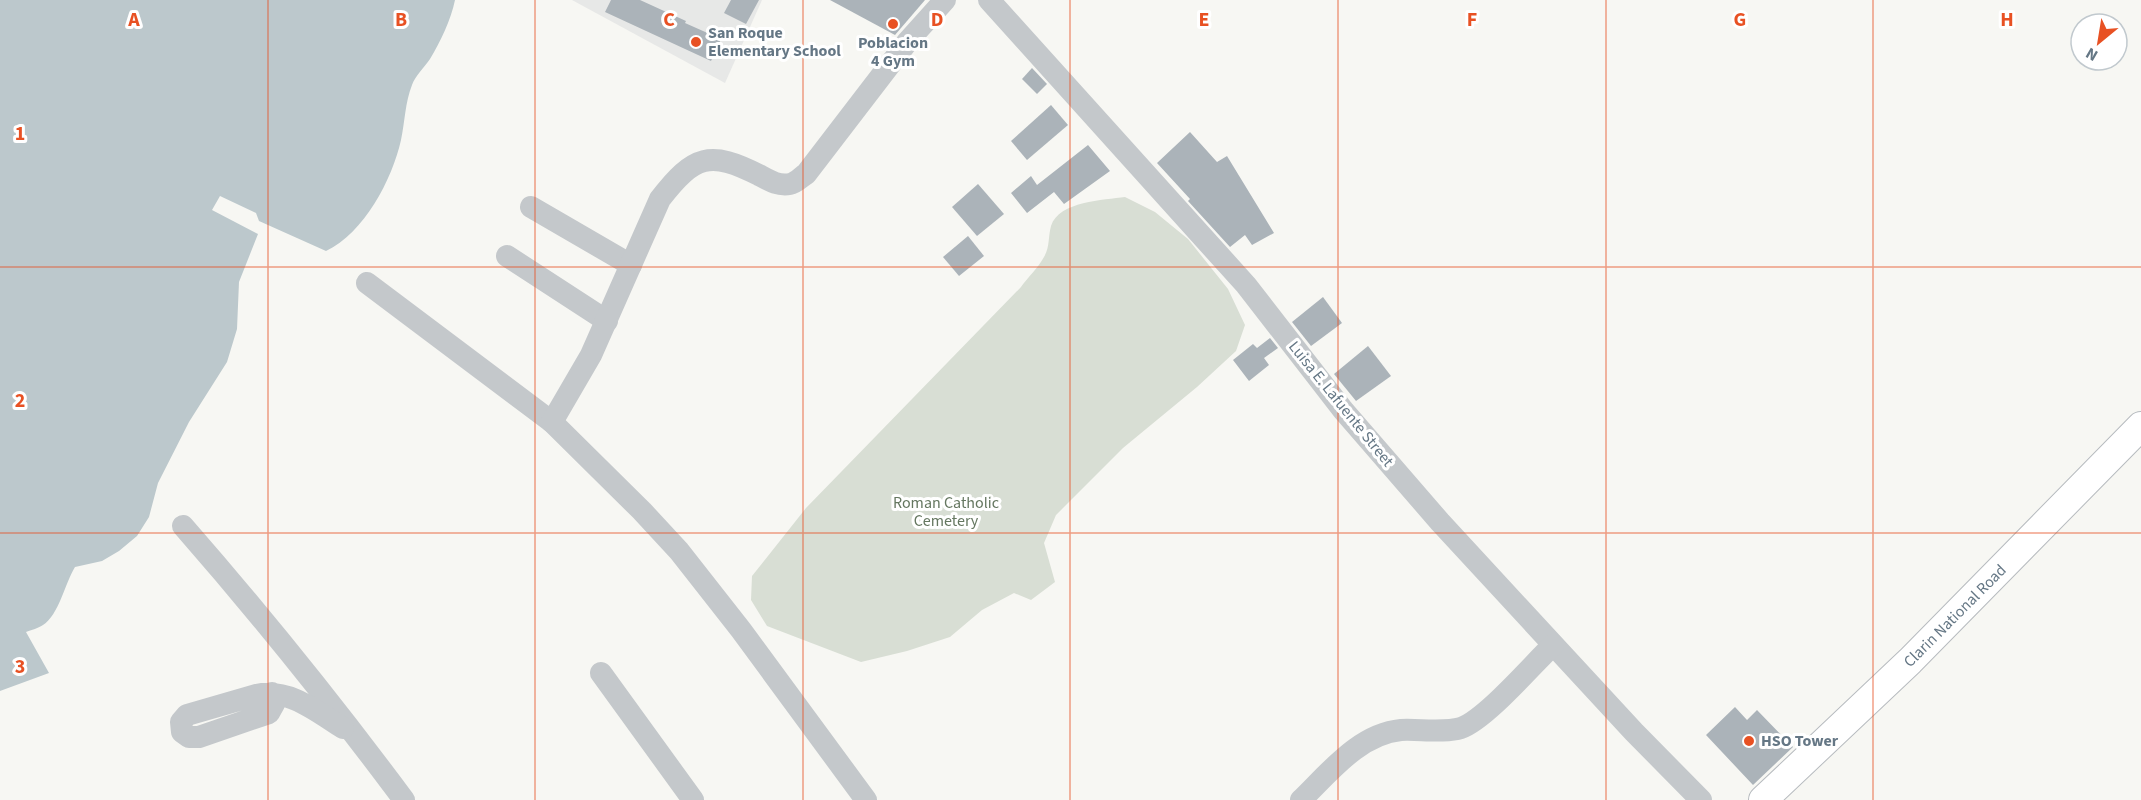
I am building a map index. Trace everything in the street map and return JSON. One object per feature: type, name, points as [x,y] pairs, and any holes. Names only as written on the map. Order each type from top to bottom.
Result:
[{"type":"main road","name":"Clarin National Road","points":[[1763,800],[1910,661],[2141,426]]},
{"type":"street","points":[[552,422],[591,355],[660,199],[673,182],[689,167],[707,159],[727,161],[777,184],[793,184],[806,174],[908,41],[945,0]]},
{"type":"street","name":"Luisa E. Lafuente Street","points":[[989,0],[1246,285],[1343,410],[1440,522],[1634,732],[1701,800]]},
{"type":"street","points":[[531,207],[631,265]]},
{"type":"street","points":[[507,256],[607,321]]},
{"type":"street","points":[[367,283],[552,422],[642,511],[679,550],[741,630],[857,797]]},
{"type":"street","points":[[183,526],[258,612],[404,800]]},
{"type":"street","points":[[1301,800],[1344,758],[1365,741],[1384,732],[1460,728],[1479,718],[1553,645]]},
{"type":"street","points":[[601,673],[693,800]]},
{"type":"street","points":[[272,693],[292,698],[355,735]]},
{"type":"shaded area","points":[[0,0],[455,0],[441,38],[412,85],[401,140],[391,172],[364,219],[340,243],[326,251],[259,221],[256,213],[220,196],[212,210],[258,234],[239,282],[237,329],[227,362],[189,422],[158,483],[149,517],[137,536],[102,561],[75,567],[58,606],[49,620],[26,632],[49,673],[0,691]]},
{"type":"shaded area","name":"San Roque Elementary School","points":[[572,0],[762,0],[725,83]]},
{"type":"green space","name":"Roman Catholic Cemetery","points":[[1125,197],[1155,212],[1188,239],[1228,289],[1245,325],[1236,351],[1197,387],[1123,448],[1056,515],[1044,543],[1055,582],[1031,600],[1014,593],[982,610],[950,637],[907,651],[861,662],[767,626],[751,600],[752,576],[806,508],[1021,287],[1046,253],[1051,226],[1063,211],[1083,203]]},
{"type":"building","points":[[611,0],[640,0],[721,39],[711,61],[605,12]]},
{"type":"building","points":[[731,0],[759,0],[746,24],[724,13]]},
{"type":"building","name":"Poblacion 4 Gym","points":[[830,0],[925,0],[895,35]]},
{"type":"building","points":[[1032,68],[1047,84],[1037,94],[1022,79]]},
{"type":"building","points":[[1051,105],[1068,125],[1027,160],[1011,141]]},
{"type":"building","points":[[1190,132],[1217,162],[1227,156],[1274,233],[1252,245],[1245,235],[1230,247],[1188,201],[1190,199],[1157,163]]},
{"type":"building","points":[[1088,145],[1110,171],[1064,204],[1054,192],[1027,213],[1011,193],[1031,176],[1037,185]]},
{"type":"building","points":[[978,184],[1004,214],[977,236],[952,207]]},
{"type":"building","points":[[968,236],[984,256],[959,276],[943,257]]},
{"type":"building","points":[[1323,297],[1342,323],[1311,346],[1292,322]]},
{"type":"building","points":[[1270,338],[1278,348],[1264,358],[1269,365],[1249,381],[1233,360],[1253,344],[1257,348]]},
{"type":"building","points":[[1368,346],[1391,376],[1356,401],[1334,374]]},
{"type":"building","name":"HSO Tower","points":[[1735,707],[1747,720],[1757,710],[1793,747],[1753,785],[1706,735]]},
{"type":"place","name":"Poblacion 4 Gym","points":[[893,24]]},
{"type":"place","name":"San Roque Elementary School","points":[[696,42]]},
{"type":"place","name":"HSO Tower","points":[[1749,741]]}]
